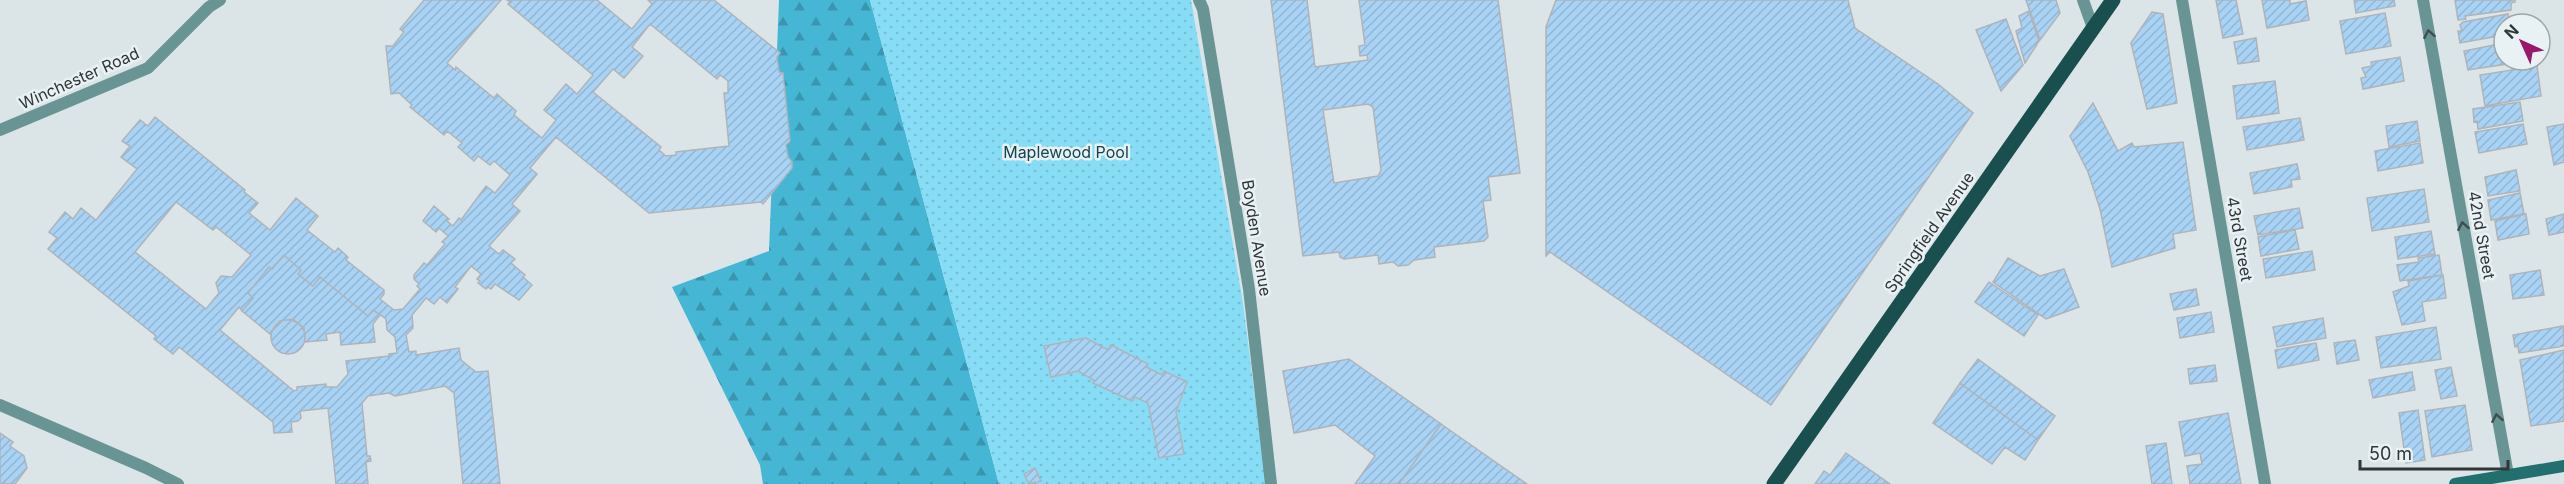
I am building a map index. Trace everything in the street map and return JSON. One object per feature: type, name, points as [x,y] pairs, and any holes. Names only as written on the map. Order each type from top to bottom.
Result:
[{"type":"main road","name":"Springfield Avenue","points":[[1774,484],[2113,0]]},
{"type":"main road","points":[[2455,484],[2564,466]]},
{"type":"street","name":"Winchester Road","points":[[0,130],[148,68],[209,7],[219,0]]},
{"type":"street","name":"Boyden Avenue","points":[[1199,0],[1203,9],[1249,289],[1271,484]]},
{"type":"street","points":[[2083,0],[2093,28]]},
{"type":"street","name":"43rd Street","points":[[2182,0],[2265,484]]},
{"type":"street","name":"42nd Street","points":[[2423,0],[2508,475]]},
{"type":"street","points":[[0,405],[178,484]]},
{"type":"green space","points":[[779,0],[870,0],[999,484],[763,484],[760,465],[672,287],[769,251]]},
{"type":"green space","name":"Maplewood Pool","points":[[870,0],[1191,0],[1243,303],[1266,484],[999,484]]},
{"type":"building","points":[[424,0],[501,0],[447,63],[455,70],[456,67],[494,98],[497,94],[516,111],[514,115],[542,138],[556,120],[544,110],[566,84],[577,94],[593,75],[508,4],[510,2],[507,0],[597,0],[632,29],[652,4],[648,0],[714,0],[780,53],[777,57],[779,72],[783,73],[790,141],[786,145],[792,168],[763,204],[761,202],[649,213],[556,137],[530,168],[537,174],[512,204],[520,211],[489,246],[499,254],[503,250],[515,259],[511,263],[525,275],[523,277],[532,285],[519,300],[495,284],[491,289],[488,287],[486,289],[478,283],[480,281],[477,279],[481,274],[471,266],[455,287],[458,289],[447,303],[440,297],[434,304],[426,298],[412,315],[413,328],[406,335],[409,352],[416,351],[416,355],[459,348],[461,360],[476,372],[488,371],[500,484],[463,484],[454,393],[445,386],[395,396],[389,393],[368,396],[362,403],[367,456],[370,456],[371,461],[366,462],[368,484],[336,484],[328,408],[300,411],[301,418],[291,422],[292,432],[274,433],[273,422],[179,347],[173,354],[154,339],[156,336],[48,249],[57,238],[49,232],[65,212],[73,219],[81,208],[96,220],[137,169],[121,157],[130,146],[122,141],[140,120],[148,126],[155,117],[245,190],[244,192],[258,203],[249,213],[270,230],[296,198],[318,216],[307,230],[335,252],[338,248],[348,257],[346,260],[384,290],[380,299],[394,310],[403,309],[420,289],[414,275],[424,263],[427,265],[445,244],[442,242],[448,236],[439,228],[436,232],[423,221],[434,206],[449,219],[447,221],[453,226],[459,218],[461,220],[486,186],[495,193],[510,175],[494,161],[490,165],[478,156],[474,161],[458,147],[462,143],[447,131],[444,135],[410,107],[412,105],[399,93],[391,94],[386,46],[393,46],[404,32],[400,29]],"holes":[[[650,24],[717,79],[720,75],[728,81],[728,93],[724,93],[729,146],[676,152],[676,155],[666,156],[659,150],[661,147],[593,92],[613,69],[624,78],[643,56],[632,47]],[[176,202],[213,230],[216,227],[251,255],[232,277],[221,276],[216,283],[219,293],[206,309],[135,252]],[[284,255],[301,270],[298,274],[313,286],[320,277],[368,316],[373,310],[386,319],[387,330],[395,337],[397,353],[346,361],[348,374],[337,387],[326,387],[326,384],[297,387],[294,391],[220,330],[239,307],[242,311],[253,298],[248,293],[269,267],[272,269]]]},
{"type":"building","points":[[1271,0],[1307,0],[1315,67],[1368,60],[1367,55],[1360,56],[1359,46],[1365,45],[1359,0],[1498,0],[1520,173],[1488,177],[1491,200],[1483,201],[1488,237],[1484,241],[1434,247],[1435,257],[1414,260],[1408,265],[1398,266],[1393,262],[1379,264],[1378,255],[1344,259],[1340,257],[1339,252],[1303,256]],"holes":[[[1368,104],[1373,107],[1381,170],[1378,176],[1334,183],[1323,110]]]},
{"type":"building","points":[[1556,0],[1848,0],[1855,28],[1938,84],[1973,113],[1771,405],[1550,252],[1546,256],[1546,27]]},
{"type":"building","points":[[2026,0],[2056,0],[2060,13],[2040,40]]},
{"type":"building","points":[[2216,0],[2236,0],[2243,34],[2223,38]]},
{"type":"building","points":[[2262,0],[2290,0],[2290,4],[2306,1],[2309,20],[2267,28]]},
{"type":"building","points":[[2354,0],[2394,0],[2395,6],[2356,13]]},
{"type":"building","points":[[2455,0],[2515,0],[2511,3],[2511,10],[2465,16],[2466,19],[2458,20]]},
{"type":"building","points":[[2029,11],[2039,41],[2025,63],[2016,31],[2022,28],[2019,16]]},
{"type":"building","points":[[2152,12],[2163,14],[2177,103],[2147,109],[2131,43]]},
{"type":"building","points":[[2385,13],[2391,46],[2346,54],[2340,21]]},
{"type":"building","points":[[2492,17],[2492,37],[2460,43],[2458,31],[2462,31],[2460,25],[2463,22]]},
{"type":"building","points":[[2006,19],[2023,65],[2001,91],[1976,30]]},
{"type":"building","points":[[2256,38],[2259,61],[2238,64],[2234,42]]},
{"type":"building","points":[[2492,45],[2492,66],[2468,70],[2464,51]]},
{"type":"building","points":[[2400,57],[2404,81],[2363,89],[2361,78],[2366,77],[2362,68],[2372,66],[2371,62]]},
{"type":"building","points":[[2499,72],[2538,72],[2541,96],[2485,106],[2480,75]]},
{"type":"building","points":[[2275,81],[2279,113],[2237,119],[2233,86]]},
{"type":"building","points":[[2520,102],[2523,121],[2478,129],[2477,121],[2474,122],[2473,109]]},
{"type":"building","points":[[2093,103],[2118,151],[2132,143],[2134,147],[2183,142],[2196,230],[2173,234],[2175,248],[2112,267],[2100,209],[2088,172],[2070,136]]},
{"type":"building","points":[[2300,118],[2304,140],[2247,150],[2243,127]]},
{"type":"building","points":[[2417,121],[2420,141],[2389,147],[2386,126]]},
{"type":"building","points":[[2523,124],[2527,144],[2479,153],[2475,132]]},
{"type":"building","points":[[2564,124],[2564,162],[2554,165],[2547,127]]},
{"type":"building","points":[[2420,143],[2423,163],[2378,171],[2375,151]]},
{"type":"building","points":[[2297,164],[2300,179],[2291,180],[2292,187],[2254,194],[2250,173]]},
{"type":"building","points":[[2516,170],[2520,191],[2488,196],[2485,177]]},
{"type":"building","points":[[2424,189],[2429,222],[2372,231],[2367,198]]},
{"type":"building","points":[[2520,193],[2524,214],[2491,220],[2488,200]]},
{"type":"building","points":[[2299,208],[2303,228],[2258,235],[2254,216]]},
{"type":"building","points":[[2526,214],[2529,234],[2498,240],[2495,221]]},
{"type":"building","points":[[2564,214],[2564,232],[2549,235],[2546,219]]},
{"type":"building","points":[[2295,230],[2299,249],[2261,256],[2258,237]]},
{"type":"building","points":[[2431,231],[2435,254],[2398,259],[2395,237]]},
{"type":"building","points":[[2312,251],[2315,270],[2266,278],[2263,259]]},
{"type":"building","points":[[284,255],[301,270],[298,274],[313,286],[320,277],[368,316],[373,310],[380,315],[373,324],[375,342],[341,345],[340,332],[326,334],[327,340],[305,342],[304,328],[293,319],[280,321],[270,334],[242,311],[253,298],[248,293],[269,267],[272,269]]},
{"type":"building","points":[[2439,255],[2442,275],[2400,281],[2397,265],[2419,262],[2418,258]]},
{"type":"building","points":[[2008,258],[2040,276],[2064,269],[2079,307],[2046,319],[1993,282]]},
{"type":"building","points":[[2540,270],[2544,295],[2513,299],[2510,275]]},
{"type":"building","points":[[2443,275],[2446,298],[2422,302],[2425,321],[2402,325],[2393,292],[2409,286],[2408,281]]},
{"type":"building","points":[[1989,282],[2038,315],[2024,336],[1975,302]]},
{"type":"building","points":[[2196,289],[2199,305],[2174,310],[2170,294]]},
{"type":"building","points":[[2211,312],[2214,332],[2180,338],[2177,318]]},
{"type":"building","points":[[2323,318],[2326,338],[2277,347],[2273,327]]},
{"type":"building","points":[[288,320],[300,325],[305,337],[300,349],[288,354],[276,349],[271,337],[276,325]]},
{"type":"building","points":[[2563,326],[2564,346],[2519,353],[2518,346],[2515,347],[2513,335]]},
{"type":"building","points":[[2436,327],[2441,359],[2381,368],[2376,337]]},
{"type":"building","points":[[1086,338],[1108,350],[1111,345],[1148,364],[1146,367],[1162,375],[1164,371],[1187,382],[1176,412],[1184,454],[1159,458],[1148,403],[1135,397],[1132,401],[1093,383],[1094,380],[1078,371],[1051,377],[1044,346]]},
{"type":"building","points":[[2355,340],[2359,360],[2337,364],[2334,343]]},
{"type":"building","points":[[2316,343],[2319,360],[2278,368],[2275,350]]},
{"type":"building","points":[[2564,350],[2564,421],[2531,426],[2520,360]]},
{"type":"building","points":[[1349,359],[1441,424],[1399,484],[1355,484],[1375,456],[1335,425],[1294,433],[1283,371]]},
{"type":"building","points":[[1978,359],[2055,416],[2038,440],[1960,383]]},
{"type":"building","points":[[2215,365],[2217,381],[2190,384],[2188,369]]},
{"type":"building","points":[[2451,367],[2457,396],[2441,399],[2435,370]]},
{"type":"building","points":[[2412,372],[2415,390],[2373,398],[2369,380]]},
{"type":"building","points":[[1960,383],[2038,440],[2025,460],[2005,447],[1992,464],[1933,423]]},
{"type":"building","points":[[2465,405],[2472,450],[2432,457],[2425,411]]},
{"type":"building","points":[[2418,410],[2425,460],[2406,463],[2399,413]]},
{"type":"building","points":[[2228,413],[2241,484],[2190,484],[2187,466],[2202,464],[2200,453],[2185,456],[2179,422]]},
{"type":"building","points":[[1441,424],[1527,484],[1399,484]]},
{"type":"building","points":[[0,433],[13,442],[10,446],[24,456],[27,468],[15,484],[0,484]]},
{"type":"building","points":[[2166,443],[2172,484],[2152,484],[2146,446]]},
{"type":"building","points":[[1846,453],[1890,484],[1815,484],[1824,471],[1830,475]]},
{"type":"building","points":[[1035,468],[1041,481],[1029,484],[1024,474]]}]
